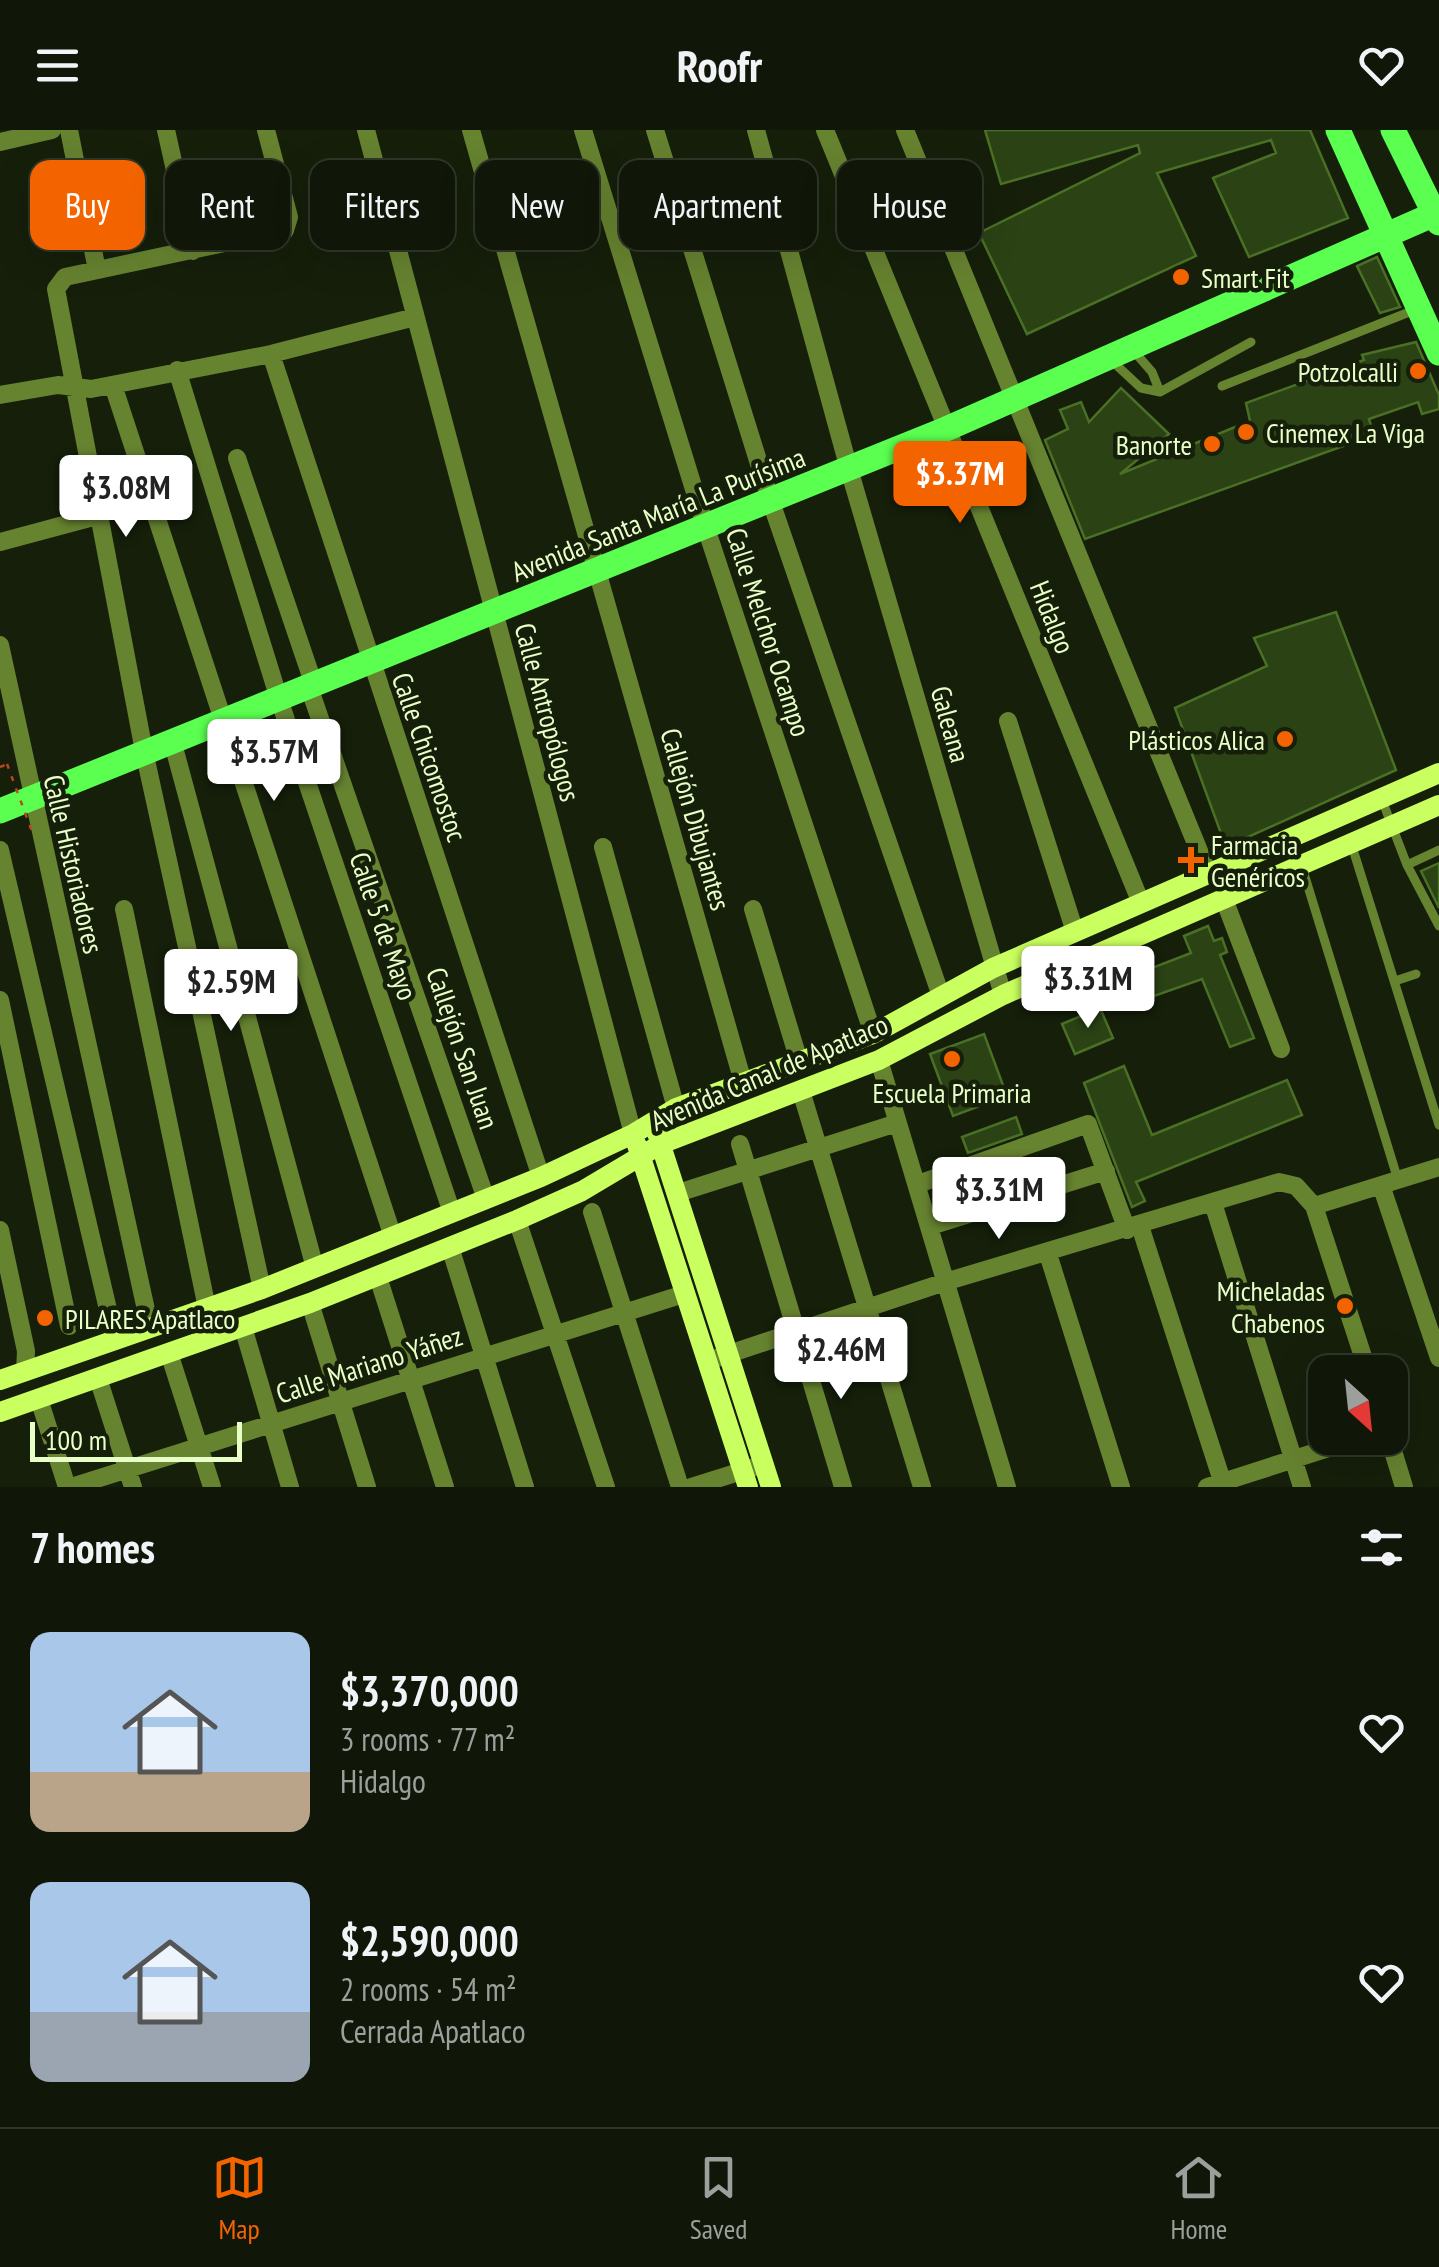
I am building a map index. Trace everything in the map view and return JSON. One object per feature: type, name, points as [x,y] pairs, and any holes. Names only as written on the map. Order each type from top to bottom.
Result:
[{"type":"main road","points":[[1338,130],[1439,353]]},
{"type":"main road","points":[[1393,130],[1438,216]]},
{"type":"main road","name":"Avenida Santa María La Purísima","points":[[0,811],[946,429],[1387,234],[1438,216]]},
{"type":"street","points":[[0,142],[52,130]]},
{"type":"street","points":[[70,130],[97,270]]},
{"type":"street","points":[[166,130],[193,251]]},
{"type":"street","points":[[262,1290],[144,751],[56,289],[65,277],[280,233],[289,217],[266,130]]},
{"type":"street","name":"Calle Antropólogos","points":[[366,130],[632,1134]]},
{"type":"street","name":"Callejón Dibujantes","points":[[471,130],[743,1082]]},
{"type":"street","name":"Calle Melchor Ocampo","points":[[583,130],[705,526],[873,1034]]},
{"type":"street","points":[[656,130],[770,499],[940,996]]},
{"type":"street","name":"Galeana","points":[[756,130],[848,468],[1003,995]]},
{"type":"street","name":"Hidalgo","points":[[825,130],[1141,903]]},
{"type":"street","points":[[904,130],[1208,872]]},
{"type":"street","points":[[0,395],[47,386],[114,385],[271,354],[415,317]]},
{"type":"street","name":"Calle Chicomostoc","points":[[271,354],[541,1177]]},
{"type":"street","name":"Calle 5 de Mayo","points":[[177,370],[279,699],[452,1213]]},
{"type":"street","points":[[114,385],[393,1237]]},
{"type":"street","name":"Callejón San Juan","points":[[237,458],[486,1199]]},
{"type":"street","points":[[0,542],[97,516]]},
{"type":"street","name":"Calle Historiadores","points":[[0,645],[150,1328]]},
{"type":"street","points":[[1008,721],[1074,932]]},
{"type":"street","points":[[172,740],[315,1268]]},
{"type":"street","name":"Avenida Canal de Apatlaco","points":[[0,1380],[262,1290],[541,1177],[632,1134],[676,1108],[873,1034],[993,968],[1439,773]]},
{"type":"street","name":"Avenida Canal de Apatlaco","points":[[0,1412],[310,1303],[517,1220],[582,1191],[661,1144],[879,1060],[1003,995],[1439,805]]},
{"type":"street","points":[[603,848],[676,1108]]},
{"type":"street","points":[[0,850],[115,1340]]},
{"type":"street","points":[[1224,898],[1281,1049]]},
{"type":"street","points":[[124,909],[207,1308]]},
{"type":"street","points":[[753,909],[800,1062]]},
{"type":"street","points":[[0,1000],[69,1326]]},
{"type":"street","points":[[879,1060],[1007,1487]]},
{"type":"street","points":[[801,1092],[922,1487]]},
{"type":"street","points":[[653,1122],[678,1193],[745,1479]]},
{"type":"street","points":[[678,1193],[897,1123]]},
{"type":"street","points":[[918,1184],[1088,1124],[1133,1228],[1218,1485],[1309,1455]]},
{"type":"street","points":[[632,1134],[684,1294],[718,1358],[771,1487]]},
{"type":"street","points":[[740,1144],[843,1487]]},
{"type":"street","points":[[1314,1206],[1439,1167]]},
{"type":"street","points":[[931,1226],[1106,1171]]},
{"type":"street","points":[[718,1358],[945,1282],[1279,1182],[1296,1186],[1314,1206],[1362,1355]]},
{"type":"street","points":[[1390,1182],[1435,1331],[1439,1358]]},
{"type":"street","points":[[1213,1202],[1302,1487]]},
{"type":"street","points":[[592,1212],[680,1487]]},
{"type":"street","points":[[517,1220],[606,1487]]},
{"type":"street","points":[[0,1230],[26,1350],[26,1371]]},
{"type":"street","points":[[450,1247],[525,1487]]},
{"type":"street","points":[[1048,1254],[1121,1487]]},
{"type":"street","points":[[378,1276],[445,1487]]},
{"type":"street","name":"Calle Mariano Yáñez","points":[[69,1487],[130,1478],[199,1446],[684,1294]]},
{"type":"street","points":[[310,1303],[367,1487]]},
{"type":"street","points":[[243,1327],[290,1487]]},
{"type":"street","points":[[169,1354],[212,1487]]},
{"type":"street","points":[[98,1378],[130,1478]]},
{"type":"street","points":[[39,1399],[69,1487]]},
{"type":"street","points":[[1394,1455],[1404,1487]]},
{"type":"street","points":[[691,1487],[745,1479],[764,1464]]},
{"type":"lane","points":[[1222,386],[1420,308]]},
{"type":"lane","points":[[1119,351],[1141,388],[1160,392],[1251,342]]},
{"type":"lane","points":[[1119,351],[1152,372],[1160,392]]},
{"type":"lane","points":[[1382,798],[1407,865],[1439,926]]},
{"type":"lane","points":[[1351,844],[1439,1125]]},
{"type":"lane","points":[[1407,865],[1439,850]]},
{"type":"lane","points":[[1302,865],[1390,1182]]},
{"type":"lane","points":[[1394,981],[1416,974]]},
{"type":"path","points":[[0,767],[7,764],[34,838],[21,842]]},
{"type":"building","points":[[985,130],[1310,130],[1348,218],[1249,257],[1213,178],[1276,153],[1271,140],[1157,173],[1196,256],[1027,334],[982,239],[982,232],[1140,153],[1138,145],[1001,184]]},
{"type":"building","points":[[1377,257],[1400,307],[1380,313],[1357,266]]},
{"type":"building","points":[[1416,342],[1439,395],[1439,409],[1422,414],[1418,402],[1369,419],[1374,435],[1085,539],[1045,440],[1068,429],[1060,410],[1081,402],[1089,422],[1121,388],[1169,434],[1120,474],[1250,421],[1246,403],[1364,360],[1362,355]]},
{"type":"building","name":"Plásticos Alica","points":[[1336,612],[1396,770],[1226,847],[1175,708],[1267,666],[1254,638]]},
{"type":"building","points":[[1439,863],[1439,908],[1421,871]]},
{"type":"building","points":[[1208,926],[1214,941],[1222,938],[1227,952],[1220,955],[1254,1038],[1230,1047],[1202,979],[1120,1008],[1104,970],[1136,957],[1142,972],[1191,953],[1184,936]]},
{"type":"building","points":[[1100,1008],[1113,1038],[1075,1054],[1062,1024]]},
{"type":"building","points":[[984,1034],[1007,1096],[953,1116],[930,1054]]},
{"type":"building","points":[[1124,1066],[1152,1135],[1287,1080],[1302,1115],[1136,1182],[1145,1201],[1132,1207],[1084,1083]]},
{"type":"building","points":[[1016,1117],[1022,1134],[968,1153],[962,1137]]},
{"type":"place","name":"Smart Fit","points":[[1181,277]]},
{"type":"place","name":"Potzolcalli","points":[[1418,371]]},
{"type":"place","name":"Cinemex La Viga","points":[[1246,432]]},
{"type":"place","name":"Banorte","points":[[1212,444]]},
{"type":"place","name":"Plásticos Alica","points":[[1285,739]]},
{"type":"place","name":"Farmacia Genéricos","points":[[1191,860]]},
{"type":"place","name":"Escuela Primaria","points":[[952,1059]]},
{"type":"place","name":"Micheladas Chabenos","points":[[1345,1306]]},
{"type":"place","name":"PILARES Apatlaco","points":[[45,1318]]}]
